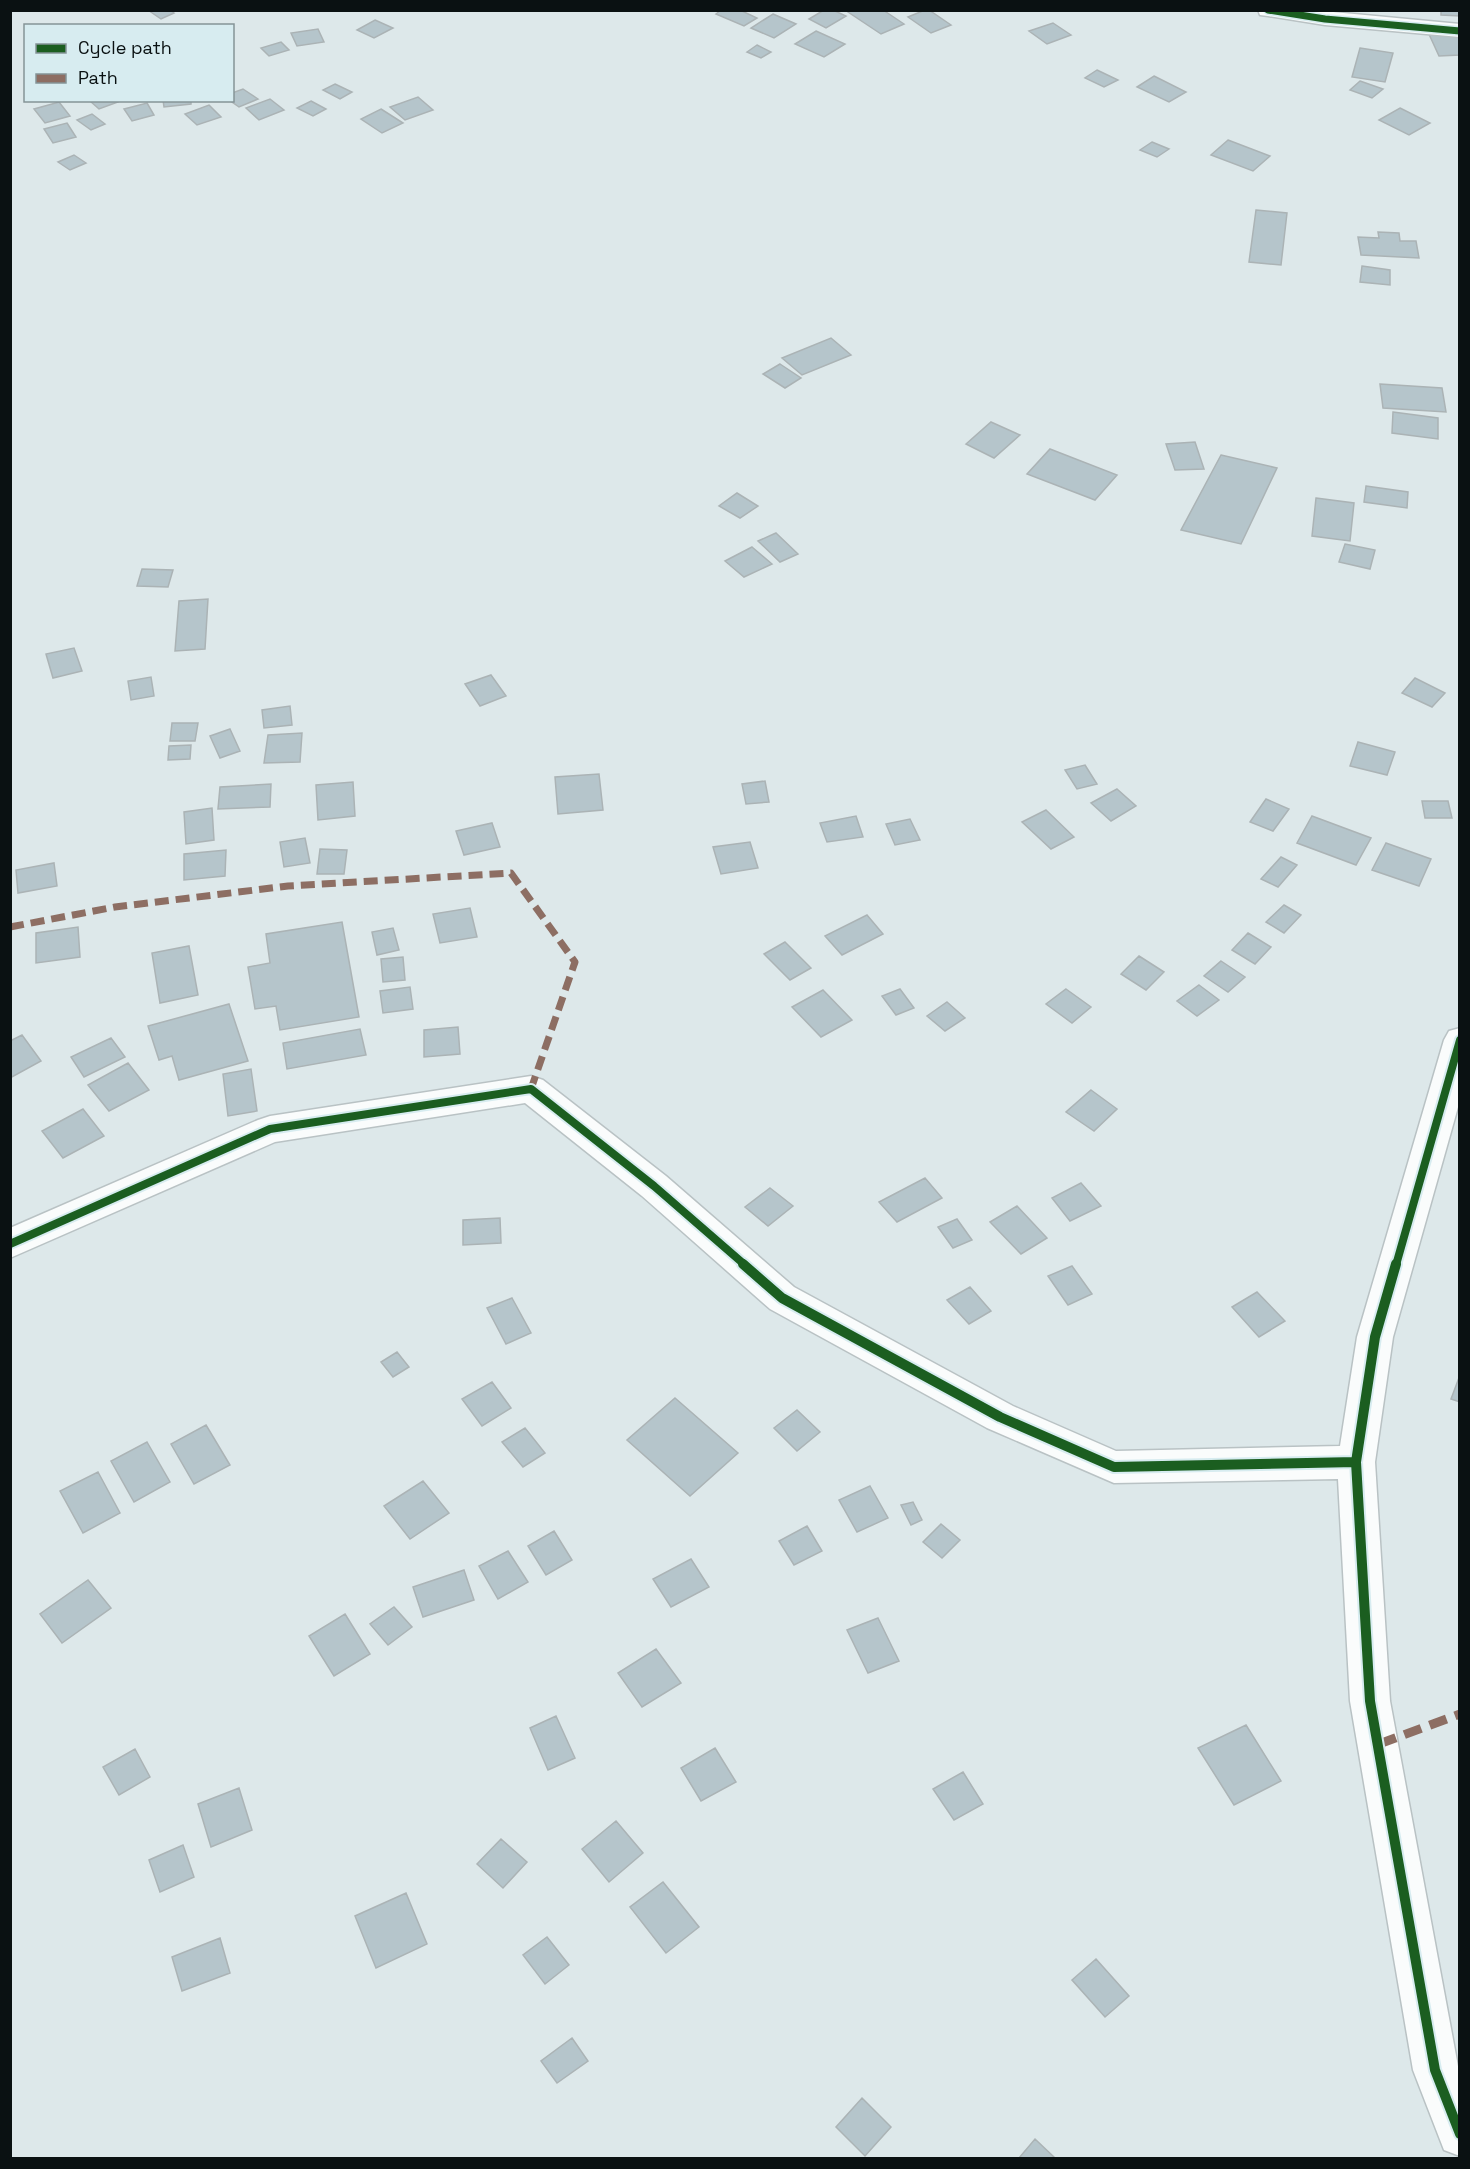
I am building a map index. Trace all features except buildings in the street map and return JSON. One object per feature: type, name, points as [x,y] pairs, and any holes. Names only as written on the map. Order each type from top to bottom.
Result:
[{"type":"street","points":[[1268,10],[1325,19],[1460,31]]},
{"type":"street","points":[[1460,1040],[1375,1337],[1356,1462],[1370,1701],[1435,2070],[1460,2134]]},
{"type":"street","points":[[10,1244],[270,1129],[531,1089],[654,1186],[782,1298],[1000,1417],[1114,1467],[1356,1462]]},
{"type":"marked path","points":[[10,927],[115,907],[288,886],[511,873],[575,962],[531,1089]]},
{"type":"marked path","points":[[1379,1744],[1460,1714]]},
{"type":"cycle path","points":[[1268,10],[1325,19],[1460,31]]},
{"type":"cycle path","points":[[1460,1040],[1375,1337],[1356,1462],[1370,1701],[1435,2070],[1460,2134]]},
{"type":"cycle path","points":[[10,1244],[270,1129],[531,1089],[654,1186],[782,1298],[1000,1417],[1114,1467],[1356,1462]]}]
